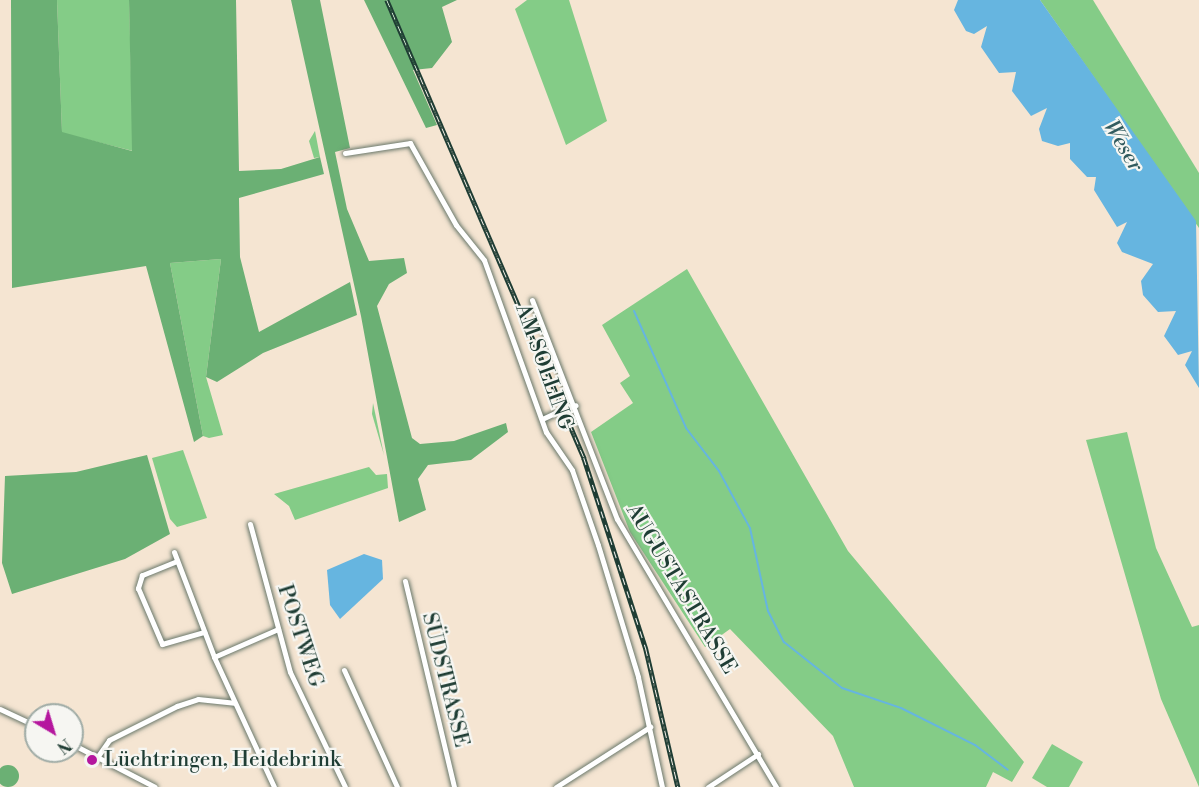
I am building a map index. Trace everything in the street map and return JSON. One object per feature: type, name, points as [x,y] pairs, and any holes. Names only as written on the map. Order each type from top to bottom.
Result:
[{"type":"street","name":"AM SOLLING","points":[[345,153],[400,140],[417,150],[456,225],[484,260],[542,419],[572,470],[598,545],[650,726],[662,787]]},
{"type":"street","name":"AUGUSTASTRASSE","points":[[532,300],[576,405],[617,519],[776,787]]},
{"type":"street","points":[[567,408],[576,405]]},
{"type":"street","points":[[542,419],[559,411]]},
{"type":"street","name":"POSTWEG","points":[[250,524],[290,672],[345,787]]},
{"type":"street","points":[[174,552],[214,657],[274,787]]},
{"type":"street","points":[[177,561],[142,575],[138,588],[162,644],[204,632]]},
{"type":"street","name":"SÜDSTRASSE","points":[[405,581],[454,787]]},
{"type":"street","points":[[214,657],[278,628]]},
{"type":"street","points":[[344,670],[397,787]]},
{"type":"street","points":[[98,756],[109,740],[177,706],[198,699],[234,703]]},
{"type":"street","points":[[0,709],[24,720]]},
{"type":"street","points":[[556,787],[650,726]]},
{"type":"street","points":[[84,750],[154,787]]},
{"type":"street","points":[[708,787],[758,754]]},
{"type":"green space","points":[[11,0],[57,0],[62,132],[132,151],[129,0],[236,0],[239,171],[281,169],[320,157],[324,174],[239,198],[240,257],[259,332],[350,282],[357,315],[263,353],[217,382],[206,377],[221,259],[170,263],[203,436],[194,442],[146,266],[12,288]]},
{"type":"green space","points":[[57,0],[129,0],[133,151],[62,133]]},
{"type":"green space","points":[[291,0],[320,0],[350,148],[335,152],[347,209],[369,261],[404,258],[407,273],[389,284],[377,306],[412,438],[420,444],[454,441],[506,423],[508,432],[471,460],[428,465],[418,479],[426,510],[399,522],[361,316]]},
{"type":"green space","points":[[364,0],[457,0],[442,7],[452,42],[432,68],[413,70],[437,125],[426,128]]},
{"type":"green space","points":[[527,0],[569,0],[607,121],[566,145],[515,9]]},
{"type":"green space","points":[[1040,0],[1093,0],[1199,173],[1199,228]]},
{"type":"green space","points":[[315,131],[320,157],[314,158],[309,141]]},
{"type":"green space","points":[[221,259],[206,377],[223,435],[209,438],[203,436],[170,263]]},
{"type":"green space","points":[[687,269],[848,551],[1024,762],[1012,782],[993,772],[986,787],[854,787],[833,736],[730,629],[705,647],[630,532],[591,432],[633,403],[620,383],[630,376],[602,325]]},
{"type":"green space","points":[[373,403],[384,455],[372,414]]},
{"type":"green space","points":[[1127,432],[1156,548],[1192,627],[1199,625],[1199,787],[1161,699],[1086,440]]},
{"type":"green space","points":[[183,450],[207,518],[177,527],[170,519],[152,458]]},
{"type":"green space","points":[[147,455],[170,534],[125,559],[12,594],[2,563],[5,476],[76,472]]},
{"type":"green space","points":[[369,467],[376,475],[387,474],[388,488],[295,520],[289,506],[274,494]]},
{"type":"green space","points":[[1052,744],[1083,762],[1069,787],[1047,787],[1032,778]]},
{"type":"green space","points":[[8,765],[16,768],[19,776],[16,784],[8,787],[0,784],[-3,776],[0,768]]},
{"type":"water","name":"Weser","points":[[958,0],[1040,0],[1196,221],[1199,388],[1185,365],[1192,351],[1178,355],[1164,336],[1176,311],[1158,312],[1143,295],[1141,281],[1153,264],[1122,252],[1117,243],[1127,222],[1117,227],[1094,190],[1096,177],[1087,177],[1070,159],[1070,143],[1058,146],[1042,141],[1039,129],[1047,108],[1031,116],[1012,91],[1016,72],[999,73],[981,47],[987,26],[974,34],[966,31],[954,10]]},
{"type":"water","points":[[364,554],[382,560],[383,579],[340,619],[330,605],[327,570]]},
{"type":"waterway","points":[[634,311],[686,428],[719,471],[750,528],[768,611],[784,642],[842,688],[901,708],[975,745],[1008,770]]},
{"type":"railway","points":[[387,0],[584,458],[646,649],[678,787]]},
{"type":"place","name":"Lüchtringen, Heidebrink","points":[[92,760]]}]
